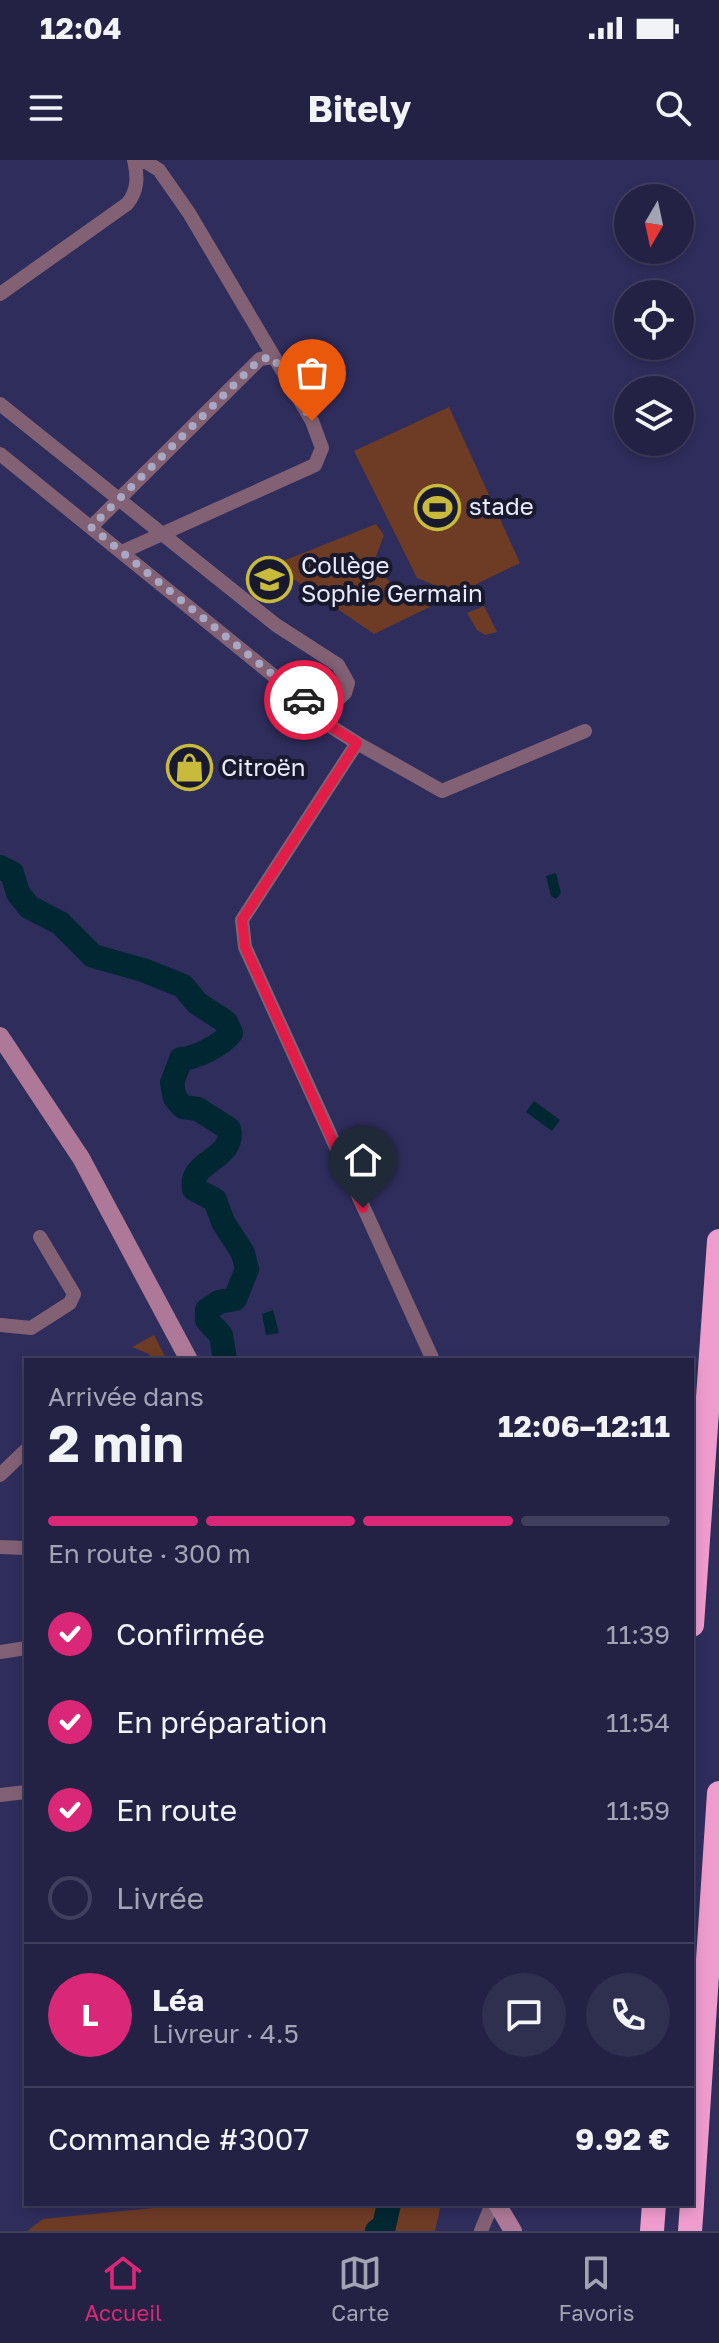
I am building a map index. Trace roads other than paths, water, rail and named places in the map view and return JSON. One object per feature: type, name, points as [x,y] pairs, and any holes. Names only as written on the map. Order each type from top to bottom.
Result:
[{"type":"highway","points":[[694,1597],[719,1241]]},
{"type":"highway","points":[[694,2173],[719,1793]]},
{"type":"highway","points":[[652,2231],[654,2206]]},
{"type":"highway","points":[[690,2231],[692,2206]]},
{"type":"main road","points":[[0,1036],[81,1158],[188,1358]]},
{"type":"main road","points":[[0,1048],[40,1103],[120,1231]]},
{"type":"main road","points":[[495,2206],[513,2231]]},
{"type":"street","points":[[0,294],[127,204],[134,195],[137,181],[134,160]]},
{"type":"street","points":[[122,552],[315,465],[322,448],[318,435],[175,191],[159,170],[143,160]]},
{"type":"street","points":[[91,527],[260,359],[273,357]]},
{"type":"street","points":[[0,404],[276,625],[338,665],[348,683],[345,693],[322,715]]},
{"type":"street","points":[[0,454],[322,715],[330,726],[442,791],[585,731]]},
{"type":"street","points":[[357,743],[242,920],[245,947],[432,1358]]},
{"type":"street","points":[[0,1323],[31,1328],[70,1303],[74,1294],[40,1237]]},
{"type":"street","points":[[0,1475],[24,1452]]},
{"type":"street","points":[[0,1547],[24,1548]]},
{"type":"street","points":[[0,1652],[24,1648]]},
{"type":"street","points":[[0,1795],[24,1792]]},
{"type":"street","points":[[481,2231],[493,2206]]},
{"type":"water","points":[[556,873],[561,893],[556,899],[551,896],[546,876]]},
{"type":"water","points":[[534,1101],[560,1120],[552,1131],[526,1112]]},
{"type":"water","points":[[273,1310],[279,1333],[266,1335],[262,1314]]},
{"type":"waterway","points":[[0,867],[12,873],[18,893],[29,907],[60,923],[93,956],[143,970],[183,986],[197,1003],[226,1022],[231,1033],[208,1050],[181,1059],[172,1083],[175,1098],[183,1107],[198,1109],[229,1129],[226,1147],[204,1165],[194,1179],[194,1189],[215,1200],[223,1222],[243,1253],[247,1269],[235,1299],[219,1302],[207,1310],[207,1320],[221,1335],[225,1358]]},
{"type":"waterway","points":[[377,2231],[384,2226],[389,2206]]},
{"type":"place","name":"stade","points":[[438,507]]},
{"type":"place","name":"Collège Sophie Germain","points":[[270,580]]},
{"type":"place","name":"Citroën","points":[[190,768]]}]
